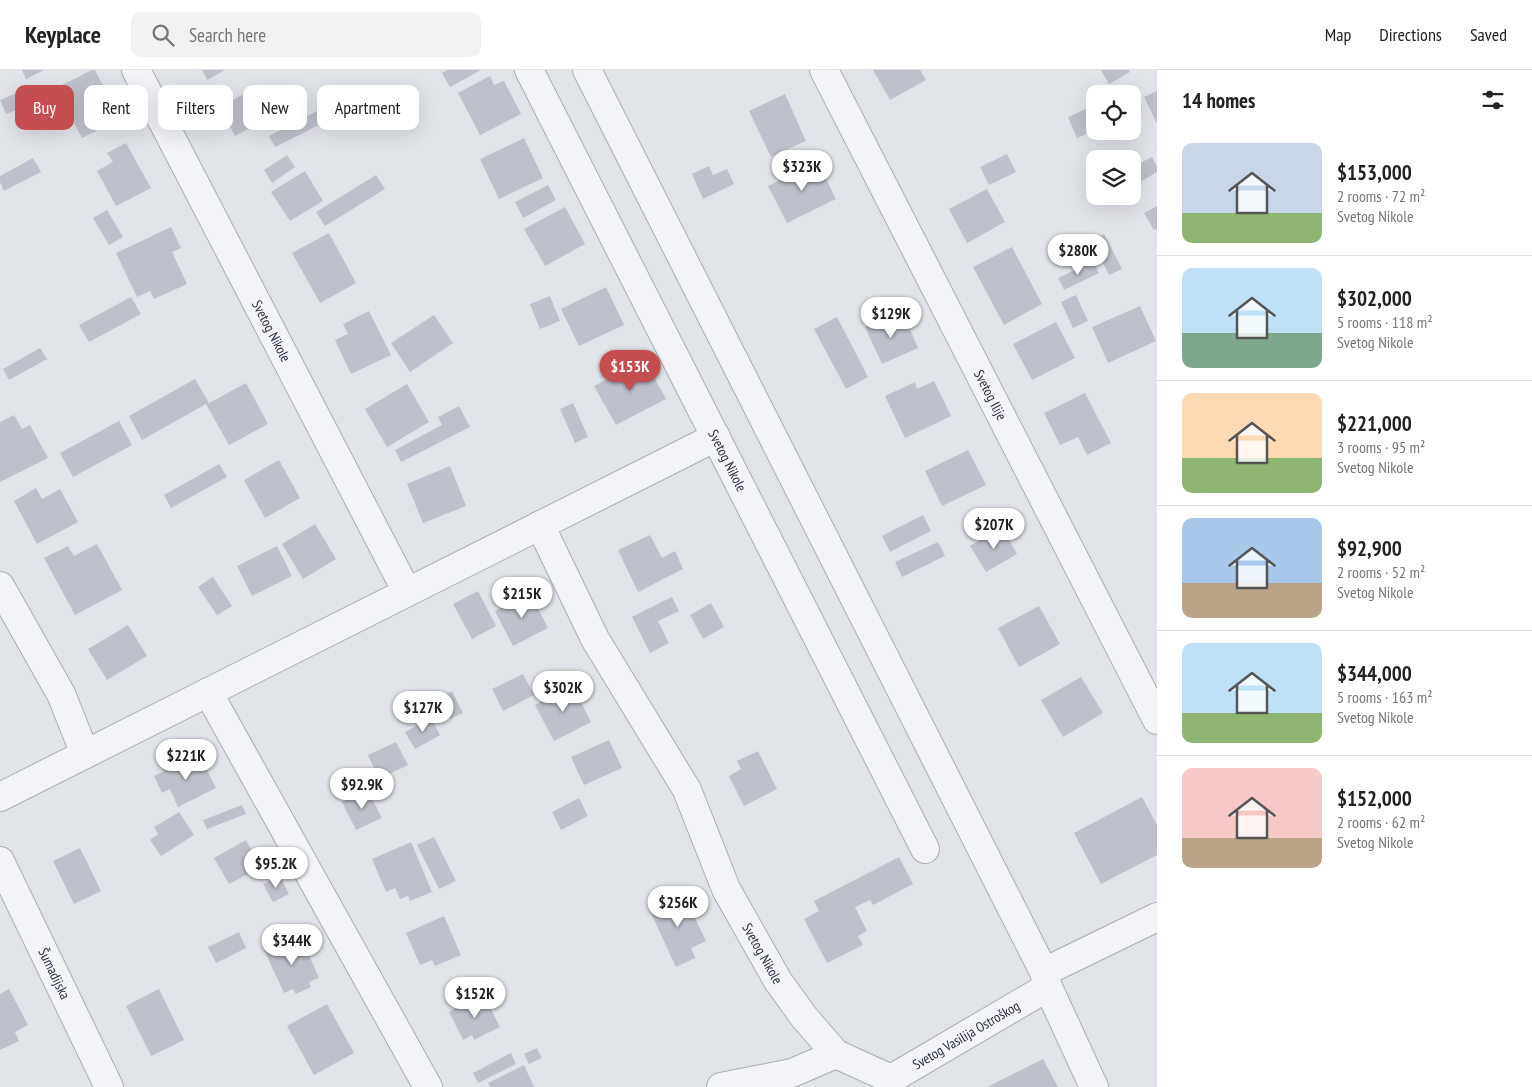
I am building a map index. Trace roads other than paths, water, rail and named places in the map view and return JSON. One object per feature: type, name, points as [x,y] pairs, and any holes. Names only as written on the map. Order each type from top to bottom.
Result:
[{"type":"street","name":"Svetog Nikole","points":[[136,70],[407,592]]},
{"type":"street","name":"Svetog Nikole","points":[[529,70],[925,849]]},
{"type":"street","points":[[587,70],[1046,980],[1094,1087]]},
{"type":"street","name":"Svetog Ilije","points":[[824,70],[1157,720]]},
{"type":"street","points":[[0,797],[716,437]]},
{"type":"street","name":"Svetog Nikole","points":[[540,525],[595,639],[687,790],[726,889],[778,981],[836,1054],[891,1083]]},
{"type":"street","points":[[0,586],[61,694],[85,754]]},
{"type":"street","points":[[208,692],[428,1087]]},
{"type":"street","name":"Šumadijska","points":[[0,861],[109,1087]]},
{"type":"street","name":"Svetog Vasilija Ostroškog","points":[[891,1083],[1046,980],[1157,917]]},
{"type":"street","points":[[722,1087],[792,1073],[836,1054]]}]
